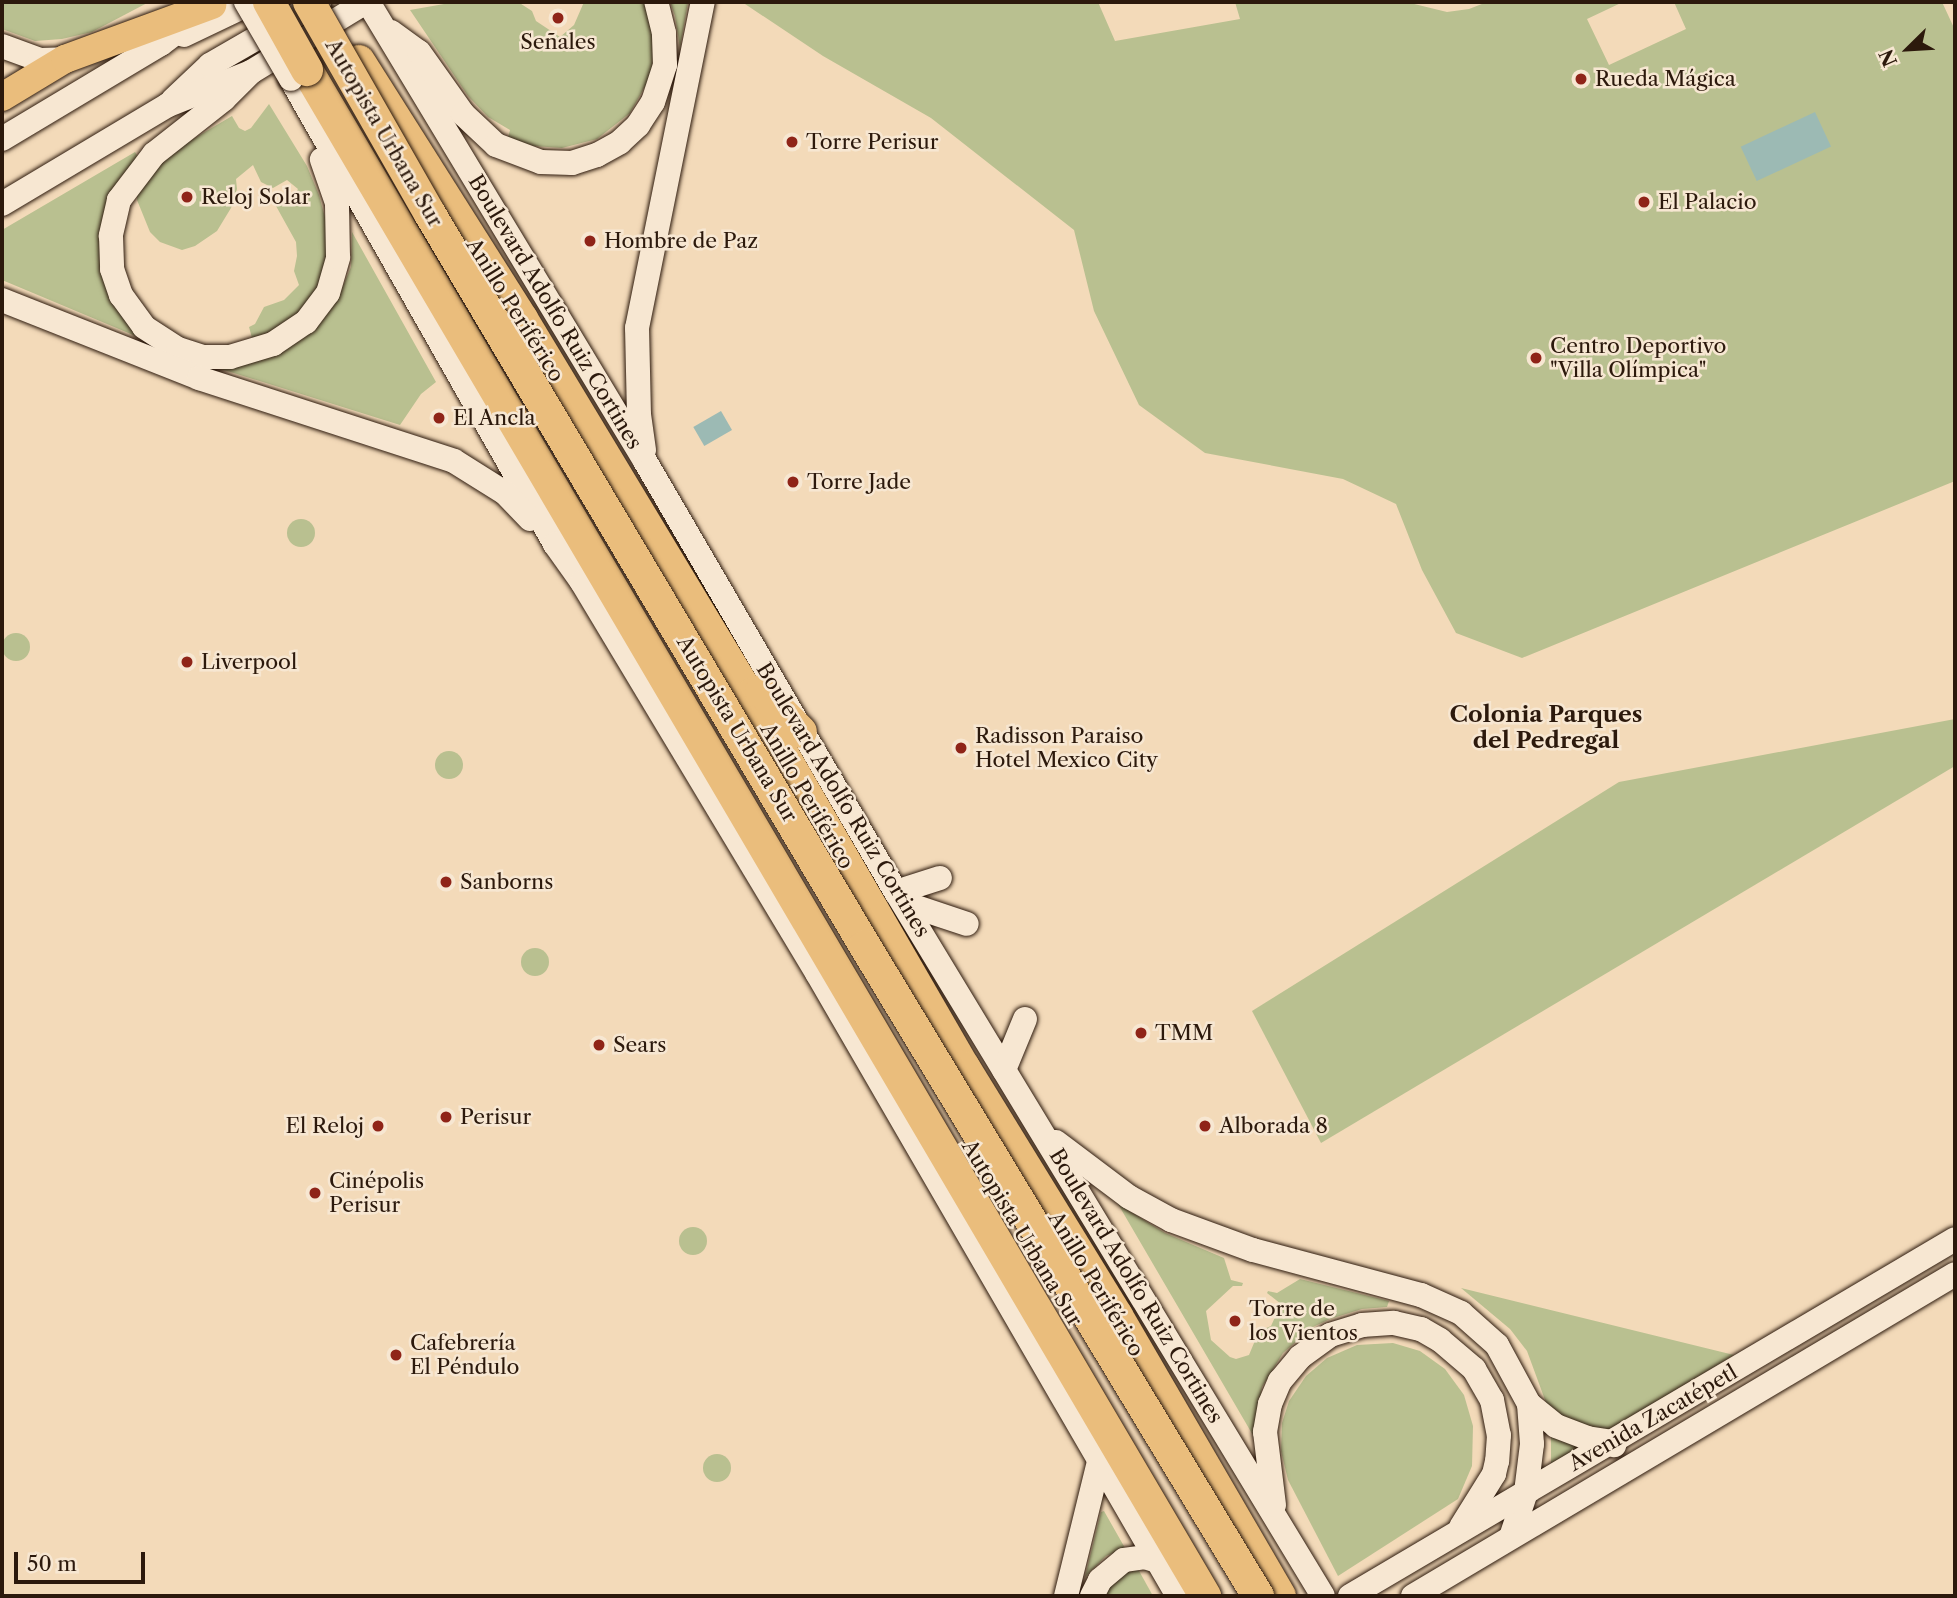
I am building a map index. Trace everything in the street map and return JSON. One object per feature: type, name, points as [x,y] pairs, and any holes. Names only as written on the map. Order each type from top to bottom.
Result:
[{"type":"highway","points":[[269,2],[297,77],[444,304],[1205,1596]]},
{"type":"highway","name":"Autopista Urbana Sur","points":[[293,2],[421,228],[1238,1596]]},
{"type":"highway","name":"Autopista Urbana Sur","points":[[309,2],[430,214],[865,946],[1258,1596]]},
{"type":"highway","name":"Anillo Periférico","points":[[321,2],[522,319],[687,592],[964,1067],[1117,1316],[1280,1596]]},
{"type":"highway","points":[[444,304],[536,478],[582,582]]},
{"type":"highway","points":[[687,592],[705,608],[764,696],[802,732]]},
{"type":"highway","points":[[817,973],[1005,1256]]},
{"type":"main road","points":[[246,2],[297,77],[555,544],[582,582],[817,973],[1178,1596]]},
{"type":"main road","points":[[161,44],[220,20],[253,2]]},
{"type":"main road","points":[[168,105],[209,65],[321,2]]},
{"type":"main road","points":[[2,204],[168,105],[251,72],[367,2]]},
{"type":"main road","name":"Boulevard Adolfo Ruiz Cortines","points":[[367,2],[645,461],[900,898],[1323,1596]]},
{"type":"main road","points":[[382,26],[419,52],[463,114],[486,137],[510,153],[557,164],[586,160],[608,150],[631,133],[645,116],[659,88],[665,65],[664,33],[656,2]]},
{"type":"main road","points":[[645,461],[639,415],[637,328],[703,2]]},
{"type":"main road","points":[[2,139],[161,44],[214,3]]},
{"type":"main road","points":[[2,97],[65,59],[214,3]]},
{"type":"main road","points":[[2,46],[40,60],[65,59]]},
{"type":"main road","points":[[251,72],[224,99],[154,154],[127,187],[112,225],[111,256],[115,282],[136,317],[166,343],[203,357],[241,356],[284,339],[306,323],[333,284],[340,237],[337,203],[328,173],[298,114],[297,77]]},
{"type":"main road","points":[[2,300],[199,378],[454,461],[505,493],[555,544]]},
{"type":"main road","points":[[900,898],[940,878]]},
{"type":"main road","points":[[900,898],[967,924]]},
{"type":"main road","points":[[1004,1070],[1025,1020]]},
{"type":"main road","points":[[1040,1128],[1112,1185],[1171,1220],[1253,1250],[1421,1295],[1461,1313],[1497,1345],[1529,1404],[1556,1426],[1587,1438],[1612,1442],[1627,1468]]},
{"type":"main road","name":"Avenida Zacatépetl","points":[[1350,1596],[1955,1239]]},
{"type":"main road","name":"Avenida Zacatépetl","points":[[1413,1596],[1955,1274]]},
{"type":"main road","points":[[1276,1516],[1265,1432],[1270,1404],[1280,1381],[1300,1357],[1330,1335],[1362,1325],[1394,1323],[1421,1329],[1440,1339],[1474,1369],[1492,1400],[1498,1423],[1497,1461],[1479,1501],[1458,1532]]},
{"type":"main road","points":[[1511,1537],[1526,1492],[1532,1444],[1529,1404]]},
{"type":"main road","points":[[1066,1596],[1100,1458]]},
{"type":"main road","points":[[1092,1596],[1100,1580],[1124,1560],[1145,1557],[1157,1561]]},
{"type":"green space","points":[[2,2],[149,2],[92,32],[62,39],[35,41],[2,29]]},
{"type":"green space","points":[[442,2],[518,2],[532,11],[536,21],[560,37],[574,25],[584,2],[646,2],[655,42],[651,76],[630,113],[597,139],[562,148],[533,146],[508,138],[510,130],[488,117],[468,96],[410,10],[444,4]]},
{"type":"green space","points":[[670,2],[688,2],[680,48],[675,16]]},
{"type":"green space","name":"Centro Deportivo \"Villa Olímpica\"","points":[[742,2],[1098,2],[1115,41],[1240,19],[1235,2],[1406,2],[1447,12],[1469,9],[1487,2],[1623,2],[1587,19],[1609,65],[1686,29],[1674,2],[1942,2],[1955,30],[1955,481],[1522,658],[1456,633],[1422,570],[1396,504],[1343,479],[1205,453],[1139,405],[1094,311],[1074,230],[931,118],[823,56]]},
{"type":"green space","points":[[269,104],[307,166],[319,195],[327,225],[327,255],[321,280],[310,299],[293,318],[273,331],[252,338],[249,327],[255,324],[264,307],[284,300],[299,285],[294,271],[296,242],[276,206],[291,201],[298,189],[287,180],[273,188],[261,182],[253,165],[236,179],[237,189],[231,208],[217,231],[195,246],[182,250],[160,242],[150,232],[137,200],[137,187],[147,173],[188,142],[232,116],[239,128],[245,131],[251,128]]},
{"type":"green space","points":[[135,152],[138,157],[120,178],[109,199],[100,248],[169,350],[2,280],[2,230]]},
{"type":"green space","points":[[352,232],[436,382],[421,394],[400,425],[205,364],[237,364],[340,293],[351,267]]},
{"type":"green space","points":[[301,519],[311,523],[315,533],[311,543],[301,547],[291,543],[287,533],[291,523]]},
{"type":"green space","points":[[16,633],[26,637],[30,647],[26,657],[16,661],[6,657],[2,647],[6,637]]},
{"type":"green space","points":[[1955,719],[1955,766],[1321,1143],[1252,1011],[1619,782]]},
{"type":"green space","points":[[449,751],[459,755],[463,765],[459,775],[449,779],[439,775],[435,765],[439,755]]},
{"type":"green space","points":[[535,948],[545,952],[549,962],[545,972],[535,976],[525,972],[521,962],[525,952]]},
{"type":"green space","points":[[1118,1204],[1165,1233],[1224,1258],[1231,1280],[1243,1283],[1242,1286],[1233,1286],[1206,1311],[1211,1340],[1230,1357],[1236,1359],[1249,1355],[1259,1331],[1271,1326],[1281,1304],[1267,1293],[1268,1291],[1277,1293],[1300,1279],[1389,1301],[1387,1307],[1362,1309],[1330,1319],[1313,1327],[1283,1353],[1262,1387],[1254,1437]]},
{"type":"green space","points":[[693,1227],[703,1231],[707,1241],[703,1251],[693,1255],[683,1251],[679,1241],[683,1231]]},
{"type":"green space","points":[[1461,1288],[1734,1355],[1606,1432],[1565,1418],[1548,1408],[1527,1351],[1510,1329]]},
{"type":"green space","points":[[1393,1343],[1420,1351],[1445,1369],[1464,1395],[1473,1426],[1472,1466],[1458,1499],[1338,1576],[1288,1480],[1281,1451],[1282,1423],[1289,1401],[1306,1376],[1327,1358],[1357,1345]]},
{"type":"green space","points":[[1551,1434],[1581,1446],[1551,1465]]},
{"type":"green space","points":[[717,1454],[727,1458],[731,1468],[727,1478],[717,1482],[707,1478],[703,1468],[707,1458]]},
{"type":"green space","points":[[1104,1511],[1125,1548],[1106,1556],[1085,1577],[1101,1512]]},
{"type":"green space","points":[[1138,1569],[1153,1596],[1104,1596],[1118,1575]]},
{"type":"water","points":[[1815,112],[1831,146],[1757,181],[1741,147]]},
{"type":"water","points":[[721,411],[732,430],[704,446],[693,427]]},
{"type":"place","name":"Señales","points":[[558,18]]},
{"type":"place","name":"Rueda Mágica","points":[[1581,79]]},
{"type":"place","name":"Torre Perisur","points":[[792,142]]},
{"type":"place","name":"Reloj Solar","points":[[187,197]]},
{"type":"place","name":"El Palacio","points":[[1644,202]]},
{"type":"place","name":"Hombre de Paz","points":[[590,241]]},
{"type":"place","name":"Centro Deportivo \"Villa Olímpica\"","points":[[1536,358]]},
{"type":"place","name":"El Ancla","points":[[439,418]]},
{"type":"place","name":"Torre Jade","points":[[793,482]]},
{"type":"place","name":"Liverpool","points":[[187,662]]},
{"type":"place","name":"Radisson Paraiso Hotel Mexico City","points":[[961,748]]},
{"type":"place","name":"Sanborns","points":[[446,882]]},
{"type":"place","name":"TMM","points":[[1141,1033]]},
{"type":"place","name":"Sears","points":[[599,1045]]},
{"type":"place","name":"Perisur","points":[[446,1117]]},
{"type":"place","name":"El Reloj","points":[[378,1126]]},
{"type":"place","name":"Alborada 8","points":[[1205,1126]]},
{"type":"place","name":"Cinépolis Perisur","points":[[315,1193]]},
{"type":"place","name":"Torre de los Vientos","points":[[1235,1321]]},
{"type":"place","name":"Cafebrería El Péndulo","points":[[396,1355]]},
{"type":"district","name":"Colonia Parques del Pedregal","points":[[1546,727]]}]
